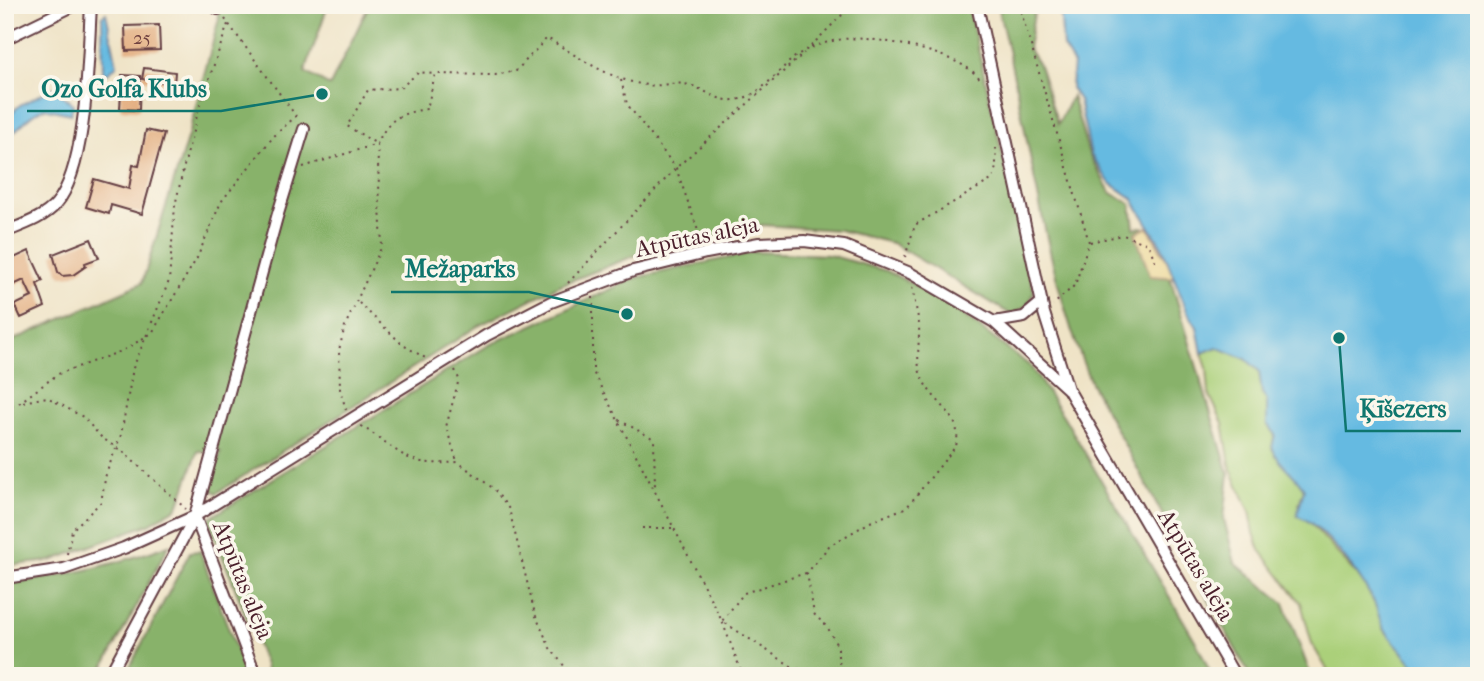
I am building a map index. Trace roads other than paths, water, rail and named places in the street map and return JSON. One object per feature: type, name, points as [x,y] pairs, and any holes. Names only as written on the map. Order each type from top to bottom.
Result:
[{"type":"street","points":[[5,39],[75,5]]},
{"type":"street","points":[[5,232],[45,214],[61,197],[69,181],[88,78],[90,5]]},
{"type":"street","points":[[977,5],[1043,307],[1068,388]]},
{"type":"street","points":[[109,676],[195,516],[304,129]]},
{"type":"street","name":"Atpūtas aleja","points":[[256,676],[195,516],[450,357],[551,302],[633,271],[706,253],[760,243],[804,241],[844,246],[910,273],[994,322],[1068,388],[1235,676]]},
{"type":"street","points":[[994,322],[1024,317],[1043,307]]},
{"type":"street","points":[[5,578],[64,569],[124,548],[195,516]]},
{"type":"water","points":[[1060,5],[1479,5],[1479,676],[1414,676],[1416,668],[1385,630],[1373,600],[1350,565],[1317,528],[1297,516],[1304,489],[1272,447],[1275,435],[1267,424],[1267,401],[1262,393],[1259,371],[1246,359],[1217,347],[1202,353],[1197,327],[1187,311],[1162,247],[1132,198],[1109,182],[1091,155],[1079,100],[1071,88],[1073,63],[1063,47]]},
{"type":"water","points":[[106,13],[117,65],[107,74],[103,72],[102,16]]},
{"type":"water","points":[[53,88],[73,104],[71,114],[44,108],[28,118],[5,140],[5,119],[20,105]]},
{"type":"place","name":"Ozo Golfa Klubs","points":[[322,94]]},
{"type":"place","name":"Mežaparks","points":[[627,314]]},
{"type":"place","name":"Ķīšezers","points":[[1339,338]]}]
